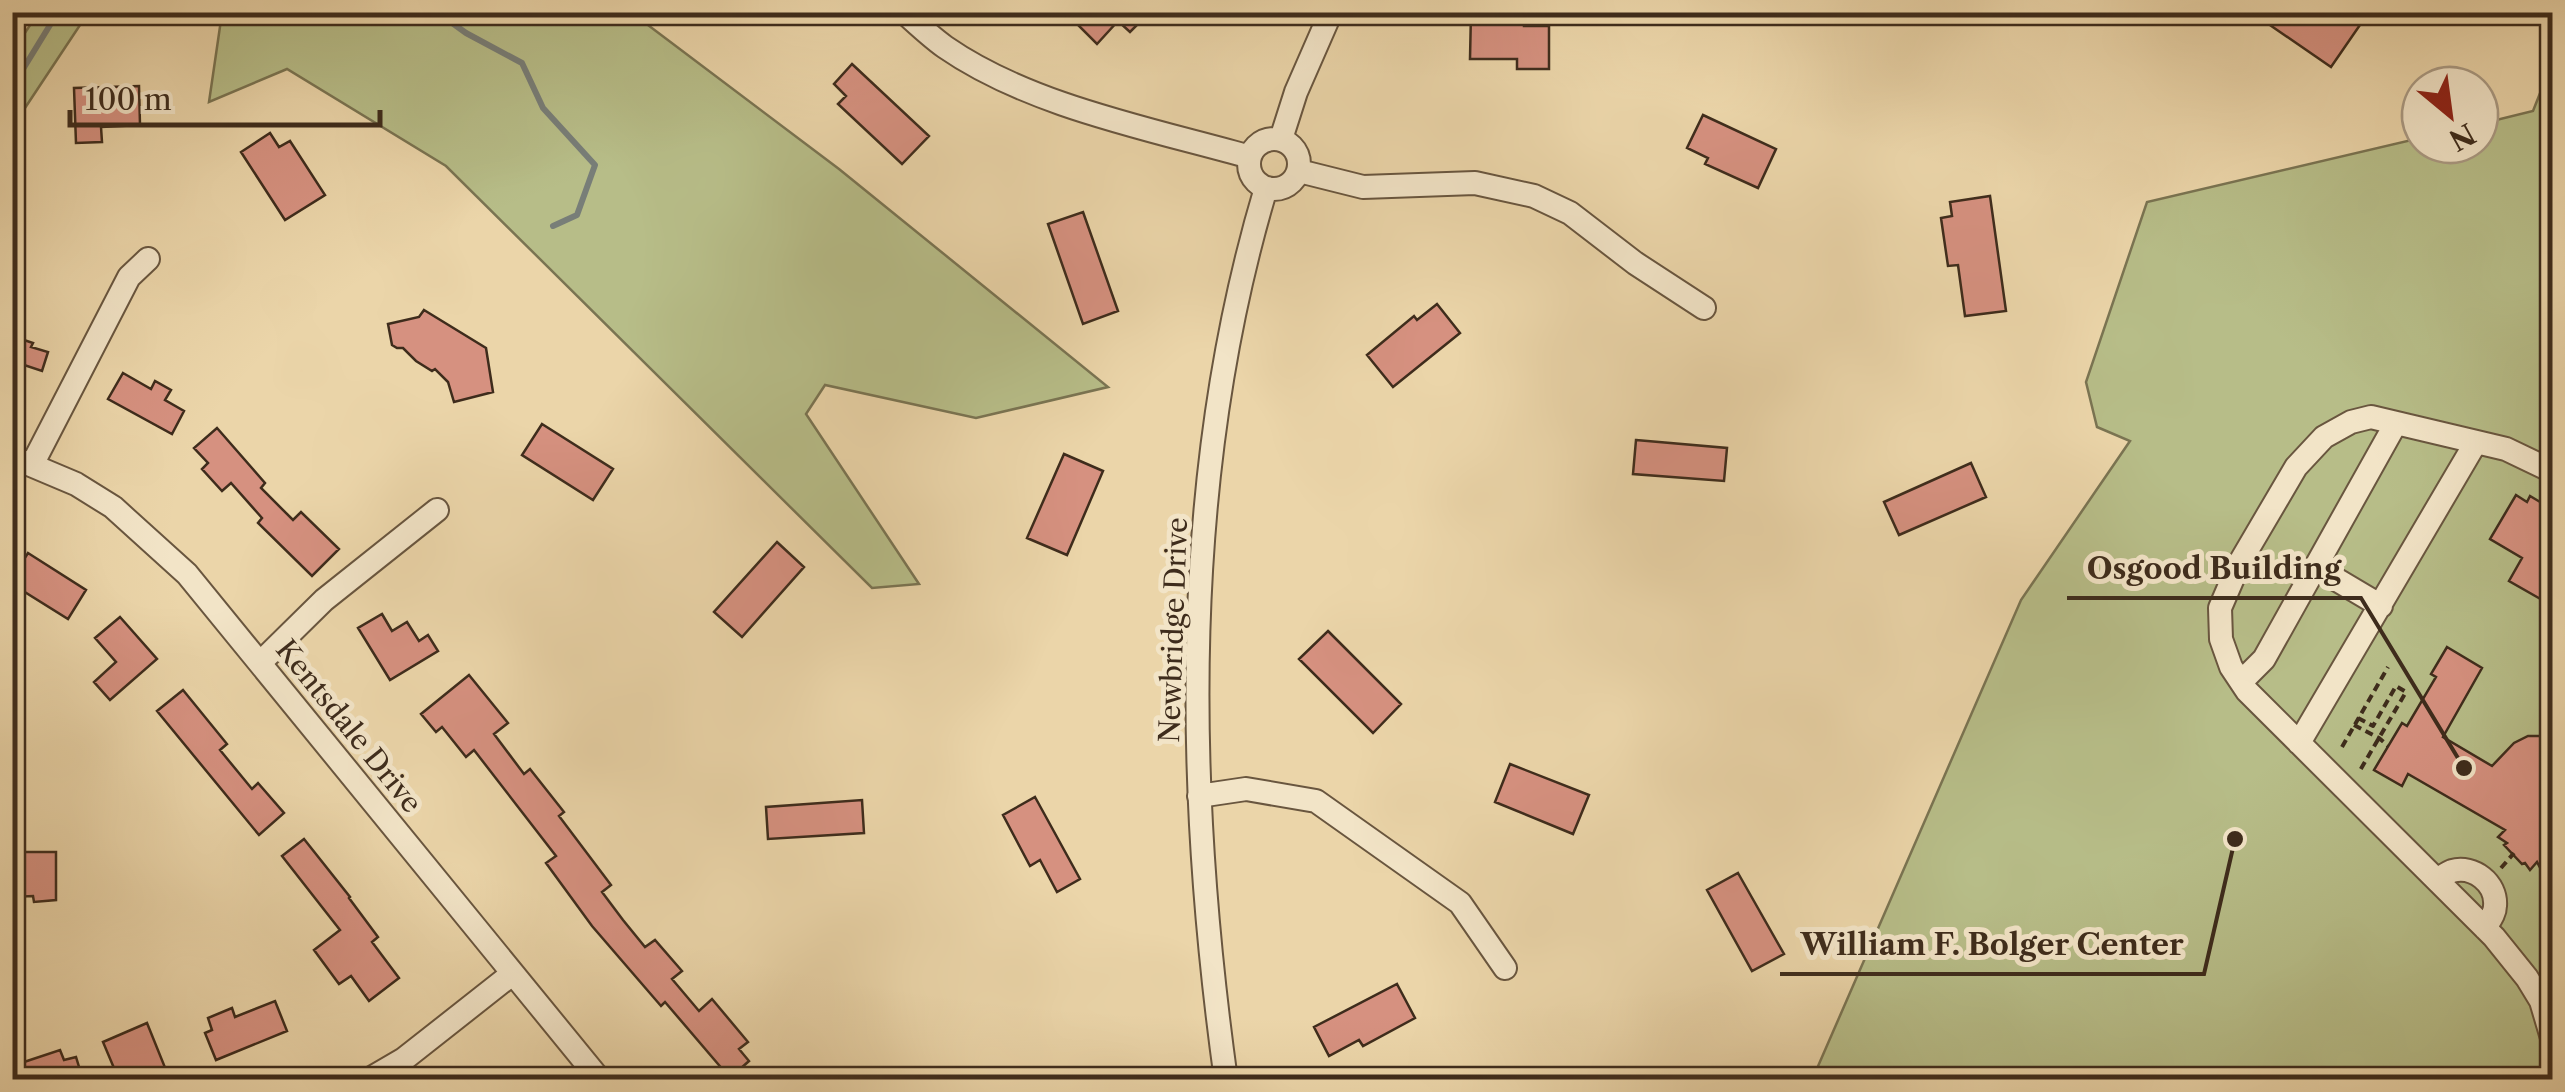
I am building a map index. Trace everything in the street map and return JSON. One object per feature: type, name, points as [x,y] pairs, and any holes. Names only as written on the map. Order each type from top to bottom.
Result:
[{"type":"street","points":[[904,12],[945,47],[1040,96],[1250,158]]},
{"type":"street","points":[[1280,139],[1331,12]]},
{"type":"street","points":[[1280,139],[1288,142],[1298,155],[1299,172],[1290,185],[1266,188],[1254,179],[1250,158],[1258,144],[1280,139]]},
{"type":"street","points":[[1299,172],[1363,187],[1475,183],[1534,196],[1570,213],[1634,263],[1704,308]]},
{"type":"street","name":"Newbridge Drive","points":[[1226,1080],[1212,981],[1199,796],[1200,603],[1214,422],[1246,252],[1266,188]]},
{"type":"street","points":[[22,461],[129,277],[148,259]]},
{"type":"street","points":[[2552,471],[2506,450],[2476,442],[2371,417],[2350,422],[2324,437],[2296,467],[2239,564],[2220,608],[2221,639],[2241,682],[2485,928],[2527,978],[2541,1001],[2552,1038]]},
{"type":"street","points":[[2241,682],[2264,659],[2396,423]]},
{"type":"street","points":[[2299,744],[2476,442]]},
{"type":"street","name":"Kentsdale Drive","points":[[22,461],[76,484],[112,507],[187,574],[600,1080]]},
{"type":"street","points":[[260,663],[324,600],[437,510]]},
{"type":"street","points":[[2317,568],[2381,606]]},
{"type":"street","points":[[1199,796],[1246,789],[1316,802],[1460,904],[1505,968]]},
{"type":"street","points":[[2438,879],[2454,870],[2470,871],[2492,886],[2496,904],[2485,928]]},
{"type":"street","points":[[368,1080],[404,1059],[512,974]]},
{"type":"path","points":[[2342,746],[2388,667]]},
{"type":"path","points":[[2355,780],[2406,692],[2396,686],[2373,726],[2358,718]]},
{"type":"path","points":[[2354,725],[2388,746]]},
{"type":"green space","points":[[38,13],[88,13],[13,126],[13,51]]},
{"type":"green space","points":[[222,13],[632,13],[839,169],[1108,387],[976,418],[825,385],[806,414],[919,584],[872,588],[446,166],[287,69],[209,102]]},
{"type":"green space","points":[[2552,63],[2552,1079],[1812,1080],[2021,600],[2130,441],[2097,427],[2086,382],[2147,202],[2400,143],[2400,165],[2500,165],[2500,119],[2533,111]]},
{"type":"building","points":[[1065,12],[1150,12],[1130,32],[1118,21],[1097,44]]},
{"type":"building","points":[[1471,12],[1513,12],[1513,21],[1524,21],[1524,26],[1549,26],[1549,69],[1517,69],[1517,59],[1470,59]]},
{"type":"building","points":[[2251,12],[2317,12],[2332,23],[2339,12],[2349,12],[2362,22],[2331,67]]},
{"type":"building","points":[[852,64],[929,136],[902,164],[838,104],[846,96],[834,84]]},
{"type":"building","points":[[139,86],[140,125],[101,127],[102,142],[76,143],[74,88]]},
{"type":"building","points":[[1703,115],[1776,149],[1758,188],[1705,164],[1708,158],[1687,148]]},
{"type":"building","points":[[270,133],[279,147],[290,141],[325,195],[285,220],[241,152]]},
{"type":"building","points":[[1990,196],[2006,311],[1965,316],[1958,265],[1948,266],[1941,218],[1952,216],[1950,202]]},
{"type":"building","points":[[1083,212],[1118,311],[1083,324],[1048,224]]},
{"type":"building","points":[[1437,304],[1460,333],[1393,387],[1367,355],[1414,316],[1417,320]]},
{"type":"building","points":[[424,310],[486,348],[493,392],[454,402],[448,382],[435,369],[432,371],[403,348],[392,345],[388,324],[419,317]]},
{"type":"building","points":[[12,336],[48,352],[42,371],[12,361]]},
{"type":"building","points":[[123,373],[151,389],[155,381],[171,390],[165,400],[184,411],[172,434],[108,399]]},
{"type":"building","points":[[542,424],[613,469],[593,500],[522,455]]},
{"type":"building","points":[[217,428],[265,483],[261,488],[293,520],[301,512],[339,549],[312,576],[258,523],[262,518],[231,483],[222,491],[202,469],[208,463],[194,448]]},
{"type":"building","points":[[1636,440],[1727,448],[1724,481],[1633,474]]},
{"type":"building","points":[[1064,454],[1103,471],[1067,555],[1027,538]]},
{"type":"building","points":[[1971,463],[1986,497],[1899,535],[1884,502]]},
{"type":"building","points":[[2516,495],[2527,502],[2530,496],[2552,509],[2552,586],[2544,601],[2509,581],[2522,558],[2490,539]]},
{"type":"building","points":[[777,542],[804,567],[742,637],[714,612]]},
{"type":"building","points":[[28,553],[86,590],[68,619],[12,584]]},
{"type":"building","points":[[382,614],[392,631],[407,622],[419,641],[428,635],[438,651],[390,680],[358,628]]},
{"type":"building","points":[[120,617],[157,659],[110,700],[94,682],[116,662],[95,638]]},
{"type":"building","points":[[1328,631],[1401,704],[1373,733],[1299,659]]},
{"type":"building","points":[[2447,647],[2482,668],[2443,737],[2492,766],[2514,743],[2528,736],[2552,736],[2552,890],[2537,862],[2530,870],[2504,845],[2507,843],[2498,837],[2505,830],[2408,774],[2402,786],[2374,770],[2402,723],[2407,726],[2436,677],[2431,674]]},
{"type":"building","points":[[469,675],[508,723],[494,734],[524,774],[530,769],[564,812],[559,816],[611,885],[602,892],[623,920],[645,947],[655,940],[682,971],[672,979],[699,1011],[712,999],[748,1042],[739,1049],[749,1061],[730,1078],[592,926],[546,863],[556,856],[474,750],[466,757],[442,727],[436,732],[421,714]]},
{"type":"building","points":[[183,690],[227,744],[220,750],[252,789],[258,783],[284,813],[259,835],[157,711]]},
{"type":"building","points":[[1510,764],[1589,795],[1573,834],[1495,802]]},
{"type":"building","points":[[1035,797],[1080,879],[1057,892],[1040,860],[1030,866],[1003,815]]},
{"type":"building","points":[[862,800],[864,833],[768,839],[766,807]]},
{"type":"building","points":[[304,839],[378,937],[372,942],[399,978],[369,1001],[351,976],[339,984],[314,950],[340,930],[282,856]]},
{"type":"building","points":[[12,852],[56,852],[56,900],[34,902],[33,896],[12,897]]},
{"type":"building","points":[[1738,873],[1784,954],[1752,971],[1707,890]]},
{"type":"building","points":[[1397,984],[1415,1018],[1363,1046],[1359,1040],[1329,1056],[1314,1027]]},
{"type":"building","points":[[275,1001],[287,1031],[216,1060],[205,1033],[212,1030],[208,1018],[232,1008],[235,1017]]},
{"type":"building","points":[[147,1023],[166,1070],[144,1080],[119,1080],[103,1042]]},
{"type":"building","points":[[60,1050],[64,1060],[76,1057],[83,1080],[12,1080],[12,1066]]},
{"type":"waterway","points":[[12,87],[58,12]]},
{"type":"waterway","points":[[437,12],[466,33],[522,63],[543,108],[595,165],[577,215],[553,226]]},
{"type":"place","name":"Osgood Building","points":[[2464,768]]},
{"type":"place","name":"William F. Bolger Center","points":[[2235,839]]}]
